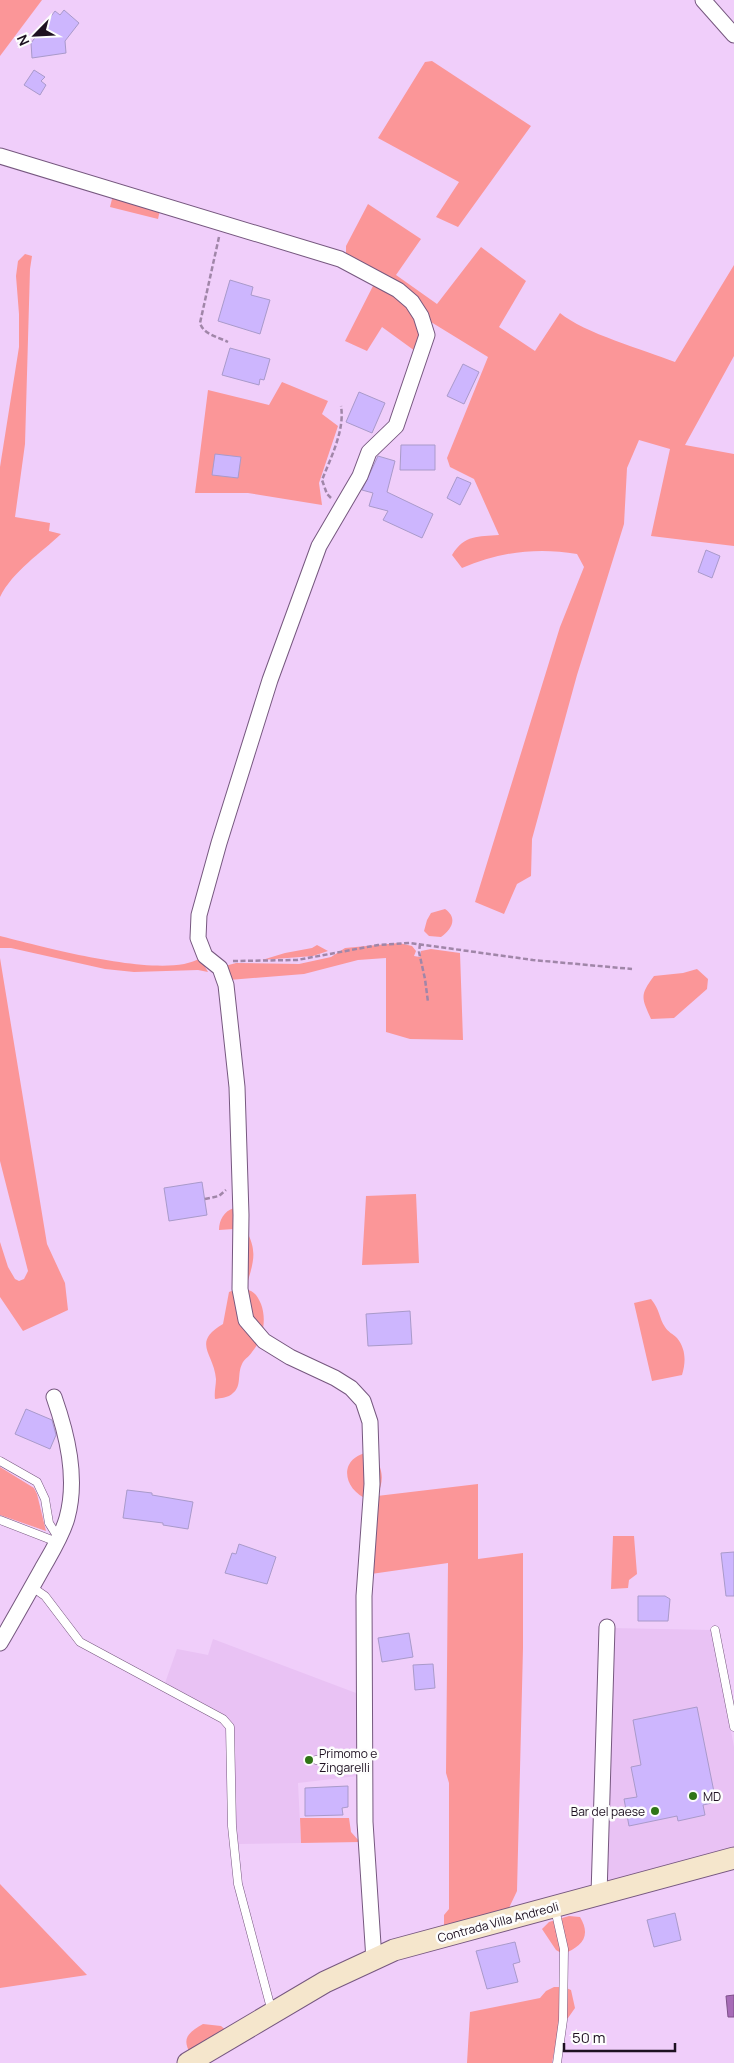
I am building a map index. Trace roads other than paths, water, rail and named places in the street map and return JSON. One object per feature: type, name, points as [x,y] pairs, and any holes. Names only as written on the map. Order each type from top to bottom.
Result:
[{"type":"main road","name":"Contrada Villa Andreoli","points":[[188,2063],[325,1982],[394,1950],[734,1858]]},
{"type":"street","points":[[703,0],[734,35]]},
{"type":"street","points":[[0,156],[340,259],[398,290],[412,302],[421,316],[427,335],[396,426],[369,452],[360,476],[319,546],[270,680],[220,843],[200,915],[198,938],[204,956],[217,966],[226,985],[237,1087],[241,1215],[240,1289],[246,1320],[264,1341],[290,1357],[335,1378],[351,1388],[363,1401],[370,1422],[372,1484],[364,1596],[365,1764],[366,1822],[374,1960]]},
{"type":"street","points":[[0,1643],[58,1541],[68,1517],[72,1484],[63,1424],[54,1397]]},
{"type":"street","points":[[599,1894],[607,1627]]},
{"type":"lane","points":[[0,1461],[37,1482],[45,1499],[49,1523],[58,1541]]},
{"type":"lane","points":[[0,1520],[58,1541]]},
{"type":"lane","points":[[32,1587],[45,1596],[80,1642],[223,1719],[230,1727],[232,1826],[238,1884],[272,2013]]},
{"type":"lane","points":[[716,1630],[734,1727]]},
{"type":"lane","points":[[316,1760],[365,1764]]},
{"type":"lane","points":[[554,1907],[564,1949],[563,2020],[557,2063]]},
{"type":"place","name":"Primomo e Zingarelli","points":[[309,1760]]},
{"type":"place","name":"MD","points":[[693,1796]]},
{"type":"place","name":"Bar del paese","points":[[655,1811]]}]
